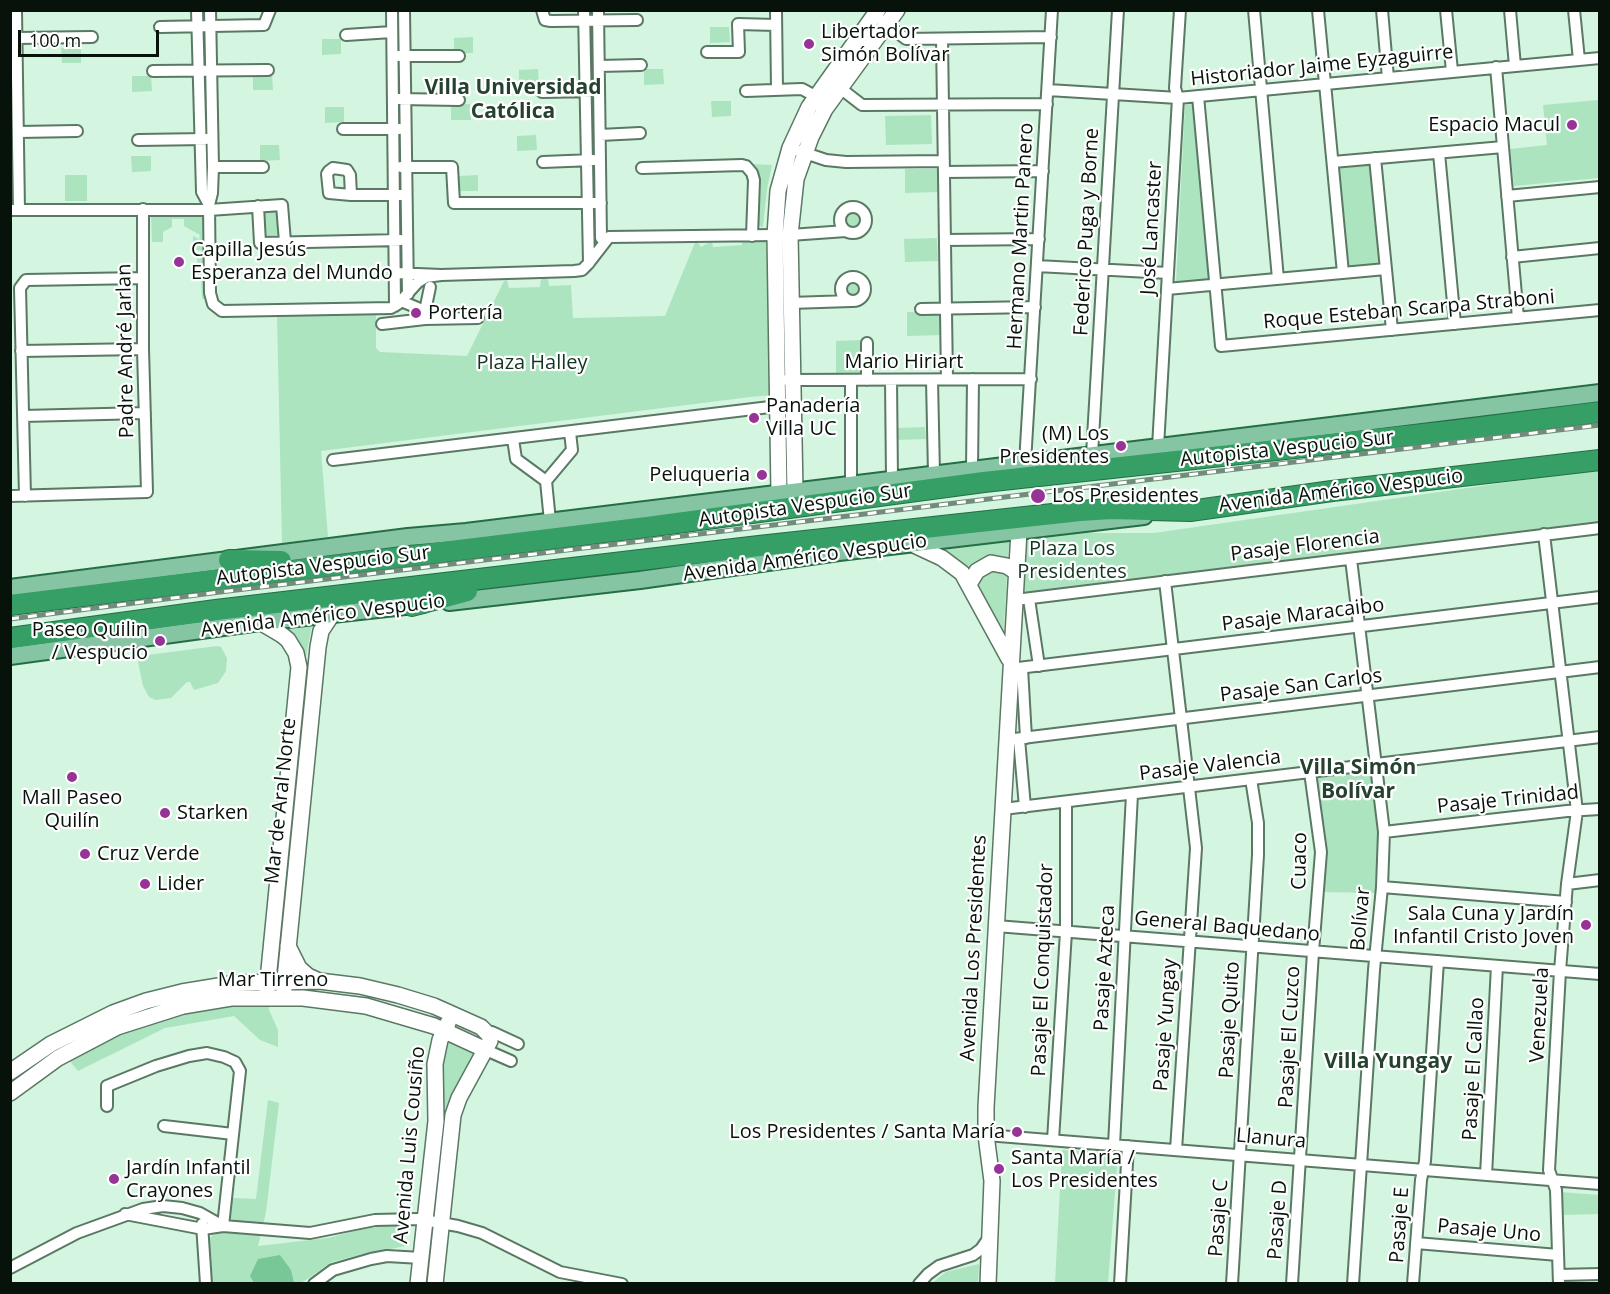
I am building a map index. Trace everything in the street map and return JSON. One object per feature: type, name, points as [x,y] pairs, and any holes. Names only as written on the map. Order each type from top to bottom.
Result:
[{"type":"highway","points":[[1450,431],[1522,412],[1599,400]]},
{"type":"highway","name":"Autopista Vespucio Sur","points":[[10,605],[647,527],[984,482],[1450,431],[1599,412]]},
{"type":"highway","name":"Avenida Américo Vespucio","points":[[1190,511],[1599,460]]},
{"type":"highway","name":"Autopista Vespucio Sur","points":[[10,638],[170,616],[1080,511],[1190,511]]},
{"type":"highway","points":[[229,560],[350,563]]},
{"type":"highway","points":[[412,606],[543,572]]},
{"type":"main road","points":[[10,588],[387,539],[1599,393]]},
{"type":"main road","name":"Avenida Américo Vespucio","points":[[10,656],[333,613],[640,580],[797,557],[1190,511]]},
{"type":"street","points":[[16,10],[19,132],[15,210],[282,205],[285,242]]},
{"type":"street","points":[[197,10],[202,192],[209,207]]},
{"type":"street","points":[[210,10],[213,167],[209,207],[210,293],[213,304],[222,311],[375,309],[401,300],[426,277],[441,275]]},
{"type":"street","points":[[160,27],[264,25],[270,10]]},
{"type":"street","points":[[392,10],[394,195],[407,274],[401,300]]},
{"type":"street","points":[[404,10],[406,195],[395,273],[401,300],[425,315]]},
{"type":"street","points":[[542,10],[545,20],[584,16],[637,20]]},
{"type":"street","points":[[776,10],[777,90]]},
{"type":"street","points":[[787,492],[778,406],[784,380],[790,303],[790,235],[797,151],[803,117],[815,96],[880,17],[897,10]]},
{"type":"street","name":"Hermano Martin Panero","points":[[1025,463],[1052,10]]},
{"type":"street","name":"Federico Puga y Borne","points":[[1092,455],[1118,10]]},
{"type":"street","name":"José Lancaster","points":[[1158,447],[1178,98],[1175,88],[1179,10]]},
{"type":"street","points":[[1254,10],[1278,279]]},
{"type":"street","points":[[1318,10],[1343,273]]},
{"type":"street","points":[[1382,10],[1388,78]]},
{"type":"street","points":[[1446,10],[1452,72]]},
{"type":"street","points":[[1510,10],[1515,66]]},
{"type":"street","points":[[1574,10],[1579,60]]},
{"type":"street","points":[[584,16],[589,263]]},
{"type":"street","points":[[395,273],[441,275],[574,271],[582,270],[589,263],[605,237],[601,203],[598,16]]},
{"type":"street","points":[[880,17],[906,39],[1051,37]]},
{"type":"street","points":[[787,492],[784,380],[775,235],[778,191],[797,151],[840,88],[880,17]]},
{"type":"street","points":[[707,52],[739,52],[738,24],[776,24]]},
{"type":"street","points":[[346,35],[392,32]]},
{"type":"street","points":[[17,38],[92,37]]},
{"type":"street","points":[[942,39],[947,380]]},
{"type":"street","points":[[392,56],[459,56]]},
{"type":"street","name":"Historiador Jaime Eyzaguirre","points":[[1048,90],[1178,98],[1599,58]]},
{"type":"street","points":[[598,66],[640,65]]},
{"type":"street","points":[[1496,67],[1518,318]]},
{"type":"street","points":[[153,70],[268,70]]},
{"type":"street","points":[[840,88],[862,105],[1047,104]]},
{"type":"street","points":[[746,91],[802,89],[815,96]]},
{"type":"street","points":[[542,92],[599,91]]},
{"type":"street","points":[[1198,96],[1215,284]]},
{"type":"street","points":[[393,99],[459,100]]},
{"type":"street","points":[[344,129],[405,129]]},
{"type":"street","points":[[19,132],[77,131]]},
{"type":"street","points":[[600,135],[640,133]]},
{"type":"street","points":[[138,141],[213,139]]},
{"type":"street","points":[[1333,162],[1503,147]]},
{"type":"street","points":[[797,151],[826,160],[846,162],[1043,171]]},
{"type":"street","points":[[1439,153],[1455,324]]},
{"type":"street","points":[[1375,158],[1392,330]]},
{"type":"street","points":[[543,162],[600,160]]},
{"type":"street","points":[[642,168],[746,166],[754,180],[752,236]]},
{"type":"street","points":[[213,167],[263,167]]},
{"type":"street","points":[[394,167],[452,167],[454,203],[601,203]]},
{"type":"street","points":[[1507,196],[1599,187]]},
{"type":"street","points":[[351,195],[406,195]]},
{"type":"street","points":[[258,206],[260,243],[400,240]]},
{"type":"street","name":"Padre André Jarlan","points":[[25,496],[147,492],[143,349],[143,209]]},
{"type":"street","points":[[790,235],[846,231]]},
{"type":"street","points":[[588,238],[775,235]]},
{"type":"street","points":[[945,240],[1039,239]]},
{"type":"street","points":[[1512,257],[1599,248]]},
{"type":"street","points":[[1037,266],[1168,273]]},
{"type":"street","points":[[1167,289],[1386,269]]},
{"type":"street","points":[[10,496],[25,496],[21,351],[16,300],[20,288],[26,280],[143,278]]},
{"type":"street","name":"Roque Esteban Scarpa Straboni","points":[[1215,284],[1221,346],[1599,310]]},
{"type":"street","points":[[425,315],[430,287]]},
{"type":"street","points":[[790,303],[851,301]]},
{"type":"street","points":[[921,309],[1035,307]]},
{"type":"street","points":[[382,324],[425,315],[478,318]]},
{"type":"street","points":[[867,343],[867,380]]},
{"type":"street","points":[[21,351],[143,349]]},
{"type":"street","points":[[972,470],[973,379]]},
{"type":"street","name":"Mario Hiriart","points":[[784,380],[1030,379]]},
{"type":"street","points":[[850,380],[850,484]]},
{"type":"street","points":[[891,380],[892,479]]},
{"type":"street","points":[[932,380],[934,474]]},
{"type":"street","points":[[333,460],[778,406]]},
{"type":"street","points":[[23,416],[145,413]]},
{"type":"street","points":[[550,521],[546,481],[572,450],[570,432]]},
{"type":"street","points":[[513,439],[516,459],[546,481]]},
{"type":"street","name":"Pasaje Florencia","points":[[1022,599],[1599,528]]},
{"type":"street","name":"Avenida Los Presidentes","points":[[988,1284],[992,1173],[986,1135],[1003,810],[1017,739],[1014,666],[1022,599],[1016,572],[1019,531]]},
{"type":"street","name":"Venezuela","points":[[1544,534],[1577,811],[1567,884],[1560,971],[1549,1170],[1556,1190],[1559,1279]]},
{"type":"street","name":"Avenida Los Presidentes","points":[[912,544],[942,558],[964,576],[1014,666]]},
{"type":"street","name":"Bolívar","points":[[1352,559],[1384,832],[1353,1284]]},
{"type":"street","points":[[969,584],[977,571],[986,565],[1002,564],[1016,572]]},
{"type":"street","name":"Pasaje Yungay","points":[[1165,581],[1196,848],[1176,1150]]},
{"type":"street","name":"Pasaje Maracaibo","points":[[1014,666],[1039,666],[1599,597]]},
{"type":"street","points":[[1022,599],[1039,666]]},
{"type":"street","name":"Mar de Aral Norte","points":[[284,998],[287,944],[319,638],[333,613]]},
{"type":"street","name":"Mar de Aral Norte","points":[[260,622],[282,635],[292,646],[299,667],[266,998]]},
{"type":"street","name":"Pasaje San Carlos","points":[[1017,739],[1599,667]]},
{"type":"street","points":[[297,690],[304,688],[313,694]]},
{"type":"street","name":"Pasaje Valencia","points":[[1003,810],[1599,737]]},
{"type":"street","points":[[1017,739],[1025,807]]},
{"type":"street","name":"Cuaco","points":[[1310,772],[1322,852],[1313,952]]},
{"type":"street","name":"Pasaje Quito","points":[[1241,1155],[1259,845],[1251,779]]},
{"type":"street","name":"Pasaje Azteca","points":[[1114,1145],[1132,794]]},
{"type":"street","points":[[286,802],[291,807],[302,804]]},
{"type":"street","name":"Pasaje El Conquistador","points":[[1053,1140],[1066,932],[1066,802]]},
{"type":"street","name":"Pasaje Trinidad","points":[[1384,832],[1599,809]]},
{"type":"street","points":[[1567,884],[1599,880]]},
{"type":"street","points":[[1382,887],[1566,902]]},
{"type":"street","name":"General Baquedano","points":[[996,926],[1599,974]]},
{"type":"street","points":[[287,944],[299,968],[308,976],[319,981]]},
{"type":"street","name":"Pasaje El Cuzco","points":[[1300,1160],[1313,952]]},
{"type":"street","name":"Pasaje E","points":[[1413,1284],[1438,962]]},
{"type":"street","name":"Pasaje El Callao","points":[[1486,1174],[1497,966]]},
{"type":"street","name":"Mar Tirreno","points":[[10,1072],[66,1035],[129,1007],[201,988],[267,981],[319,981],[379,990],[453,1014],[482,1027],[488,1039],[511,1061]]},
{"type":"street","name":"Mar Tirreno","points":[[10,1093],[80,1045],[137,1019],[200,1002],[231,998],[284,998],[366,1006],[414,1019],[444,1031],[518,1044]]},
{"type":"street","name":"Avenida Luis Cousiño","points":[[418,1284],[437,1111],[435,1064],[444,1031],[453,1014]]},
{"type":"street","name":"Avenida Luis Cousiño","points":[[435,1284],[456,1106],[488,1039]]},
{"type":"street","points":[[107,1106],[106,1086],[156,1066],[207,1053],[235,1062],[240,1071],[223,1226]]},
{"type":"street","points":[[164,1126],[233,1134]]},
{"type":"street","name":"Llanura","points":[[986,1135],[1599,1184]]},
{"type":"street","points":[[1120,1284],[1128,1146]]},
{"type":"street","name":"Pasaje C","points":[[1232,1284],[1241,1155]]},
{"type":"street","name":"Pasaje D","points":[[1292,1284],[1300,1160]]},
{"type":"street","points":[[430,1172],[447,1174]]},
{"type":"street","points":[[10,1268],[53,1244],[143,1209],[163,1206],[182,1208],[223,1226]]},
{"type":"street","points":[[200,1214],[206,1284]]},
{"type":"street","points":[[125,1215],[203,1229],[223,1226],[309,1233],[375,1220],[406,1218],[425,1220],[482,1233],[560,1272],[622,1284]]},
{"type":"street","points":[[920,1284],[927,1274],[939,1266],[973,1255],[981,1249],[990,1236]]},
{"type":"street","name":"Pasaje Uno","points":[[1416,1243],[1558,1255]]},
{"type":"street","points":[[314,1284],[333,1270],[372,1258],[387,1256],[421,1258]]},
{"type":"street","points":[[1559,1279],[1599,1274]]},
{"type":"green space","points":[[710,27],[729,27],[730,42],[710,43]]},
{"type":"green space","points":[[473,37],[473,53],[454,53],[454,38]]},
{"type":"green space","points":[[322,39],[341,39],[341,54],[322,55]]},
{"type":"green space","points":[[61,48],[81,48],[81,63],[62,63]]},
{"type":"green space","points":[[538,69],[539,85],[519,85],[519,70]]},
{"type":"green space","points":[[644,69],[663,69],[664,84],[644,85]]},
{"type":"green space","points":[[272,74],[273,90],[253,90],[253,75]]},
{"type":"green space","points":[[132,76],[151,76],[152,91],[132,92]]},
{"type":"green space","name":"Espacio Macul","points":[[1599,100],[1599,178],[1514,186],[1510,149],[1547,145],[1543,105]]},
{"type":"green space","points":[[711,101],[731,101],[731,116],[712,117]]},
{"type":"green space","points":[[470,104],[471,120],[451,120],[451,105]]},
{"type":"green space","points":[[1193,104],[1210,280],[1176,283],[1185,105]]},
{"type":"green space","points":[[325,107],[344,107],[344,122],[325,123]]},
{"type":"green space","points":[[931,115],[932,144],[886,145],[885,116]]},
{"type":"green space","points":[[536,135],[537,150],[517,151],[517,136]]},
{"type":"green space","points":[[260,145],[279,145],[280,160],[260,161]]},
{"type":"green space","points":[[131,156],[151,156],[151,171],[132,172]]},
{"type":"green space","points":[[1374,162],[1383,267],[1346,270],[1335,165]]},
{"type":"green space","points":[[752,164],[772,165],[763,227],[755,226]]},
{"type":"green space","points":[[905,169],[938,169],[938,192],[905,193]]},
{"type":"green space","points":[[65,175],[87,175],[87,201],[65,201]]},
{"type":"green space","points":[[478,175],[478,191],[459,191],[458,176]]},
{"type":"green space","points":[[261,210],[279,210],[280,235],[262,236]]},
{"type":"green space","points":[[848,211],[856,211],[861,216],[859,227],[848,229],[843,224],[843,216]]},
{"type":"green space","points":[[204,213],[205,242],[193,242],[193,236],[199,239],[200,235],[184,226],[184,219],[172,219],[172,227],[163,232],[163,242],[152,242],[151,214]]},
{"type":"green space","points":[[937,238],[938,261],[905,262],[904,239]]},
{"type":"green space","name":"Plaza Halley","points":[[742,239],[770,240],[773,395],[321,451],[328,537],[282,543],[277,315],[376,313],[376,348],[380,352],[467,356],[504,281],[507,280],[509,288],[540,287],[541,279],[548,279],[549,286],[571,285],[573,318],[665,316],[696,240],[701,247],[712,241],[713,247],[742,245]]},
{"type":"green space","points":[[195,245],[205,245],[206,299],[202,299],[197,257],[194,257],[194,254],[201,254],[201,250],[195,250]]},
{"type":"green space","points":[[853,280],[860,282],[862,289],[860,296],[853,298],[846,296],[844,289],[846,282]]},
{"type":"green space","points":[[907,312],[940,312],[940,335],[907,336]]},
{"type":"green space","points":[[862,340],[863,374],[836,375],[836,341]]},
{"type":"green space","points":[[925,427],[926,439],[896,440],[896,428]]},
{"type":"green space","name":"Plaza Los Presidentes","points":[[1599,469],[1599,525],[1021,596],[1025,541],[1075,531],[1154,533]]},
{"type":"green space","points":[[1010,538],[1007,562],[986,558],[974,562],[965,572],[930,548]]},
{"type":"green space","points":[[998,571],[1007,575],[1003,640],[975,589],[978,579],[989,572]]},
{"type":"green space","points":[[312,625],[305,662],[283,629]]},
{"type":"green space","points":[[221,647],[227,658],[226,671],[218,683],[194,690],[190,682],[187,682],[171,698],[156,700],[149,697],[143,686],[138,662],[140,656]]},
{"type":"green space","points":[[1371,768],[1380,836],[1377,893],[1320,892],[1313,777]]},
{"type":"green space","points":[[269,1003],[269,1010],[278,1030],[278,1047],[260,1040],[234,1016],[165,1028],[78,1071],[68,1059],[114,1034],[179,1010]]},
{"type":"green space","points":[[450,1041],[476,1054],[439,1169],[437,1168],[440,1073],[443,1049]]},
{"type":"green space","points":[[268,1100],[279,1103],[266,1212],[258,1246],[328,1238],[362,1229],[404,1224],[406,1246],[332,1262],[301,1283],[211,1284],[208,1239],[228,1230],[232,1198],[256,1199]]},
{"type":"green space","points":[[1062,1150],[1118,1153],[1108,1283],[1055,1283]]},
{"type":"green space","points":[[1560,1192],[1599,1195],[1599,1214],[1562,1215]]},
{"type":"green space","points":[[979,1264],[978,1283],[932,1283],[946,1272]]},
{"type":"shaded area","points":[[280,1255],[291,1270],[294,1283],[254,1283],[250,1276],[258,1259]]},
{"type":"railway","points":[[10,619],[1600,425]]},
{"type":"place","name":"Libertador Simón Bolívar","points":[[809,44]]},
{"type":"place","name":"Espacio Macul","points":[[1572,125]]},
{"type":"place","name":"Capilla Jesús Esperanza del Mundo","points":[[179,262]]},
{"type":"place","name":"Portería","points":[[416,313]]},
{"type":"place","name":"Panadería Villa UC","points":[[754,418]]},
{"type":"place","name":"(M) Los Presidentes","points":[[1121,446]]},
{"type":"place","name":"Peluqueria","points":[[762,475]]},
{"type":"place","name":"Los Presidentes","points":[[1038,496]]},
{"type":"place","name":"Paseo Quilin / Vespucio","points":[[160,641]]},
{"type":"place","name":"Mall Paseo Quilín","points":[[72,777]]},
{"type":"place","name":"Starken","points":[[165,813]]},
{"type":"place","name":"Cruz Verde","points":[[85,854]]},
{"type":"place","name":"Lider","points":[[145,884]]},
{"type":"place","name":"Sala Cuna y Jardín Infantil Cristo Joven","points":[[1586,925]]},
{"type":"place","name":"Los Presidentes / Santa María","points":[[1017,1132]]},
{"type":"place","name":"Santa María / Los Presidentes","points":[[999,1169]]},
{"type":"place","name":"Jardín Infantil Crayones","points":[[114,1179]]},
{"type":"district","name":"Villa Universidad Católica","points":[[513,100]]},
{"type":"district","name":"Villa Simón Bolívar","points":[[1358,780]]},
{"type":"district","name":"Villa Yungay","points":[[1388,1062]]}]
